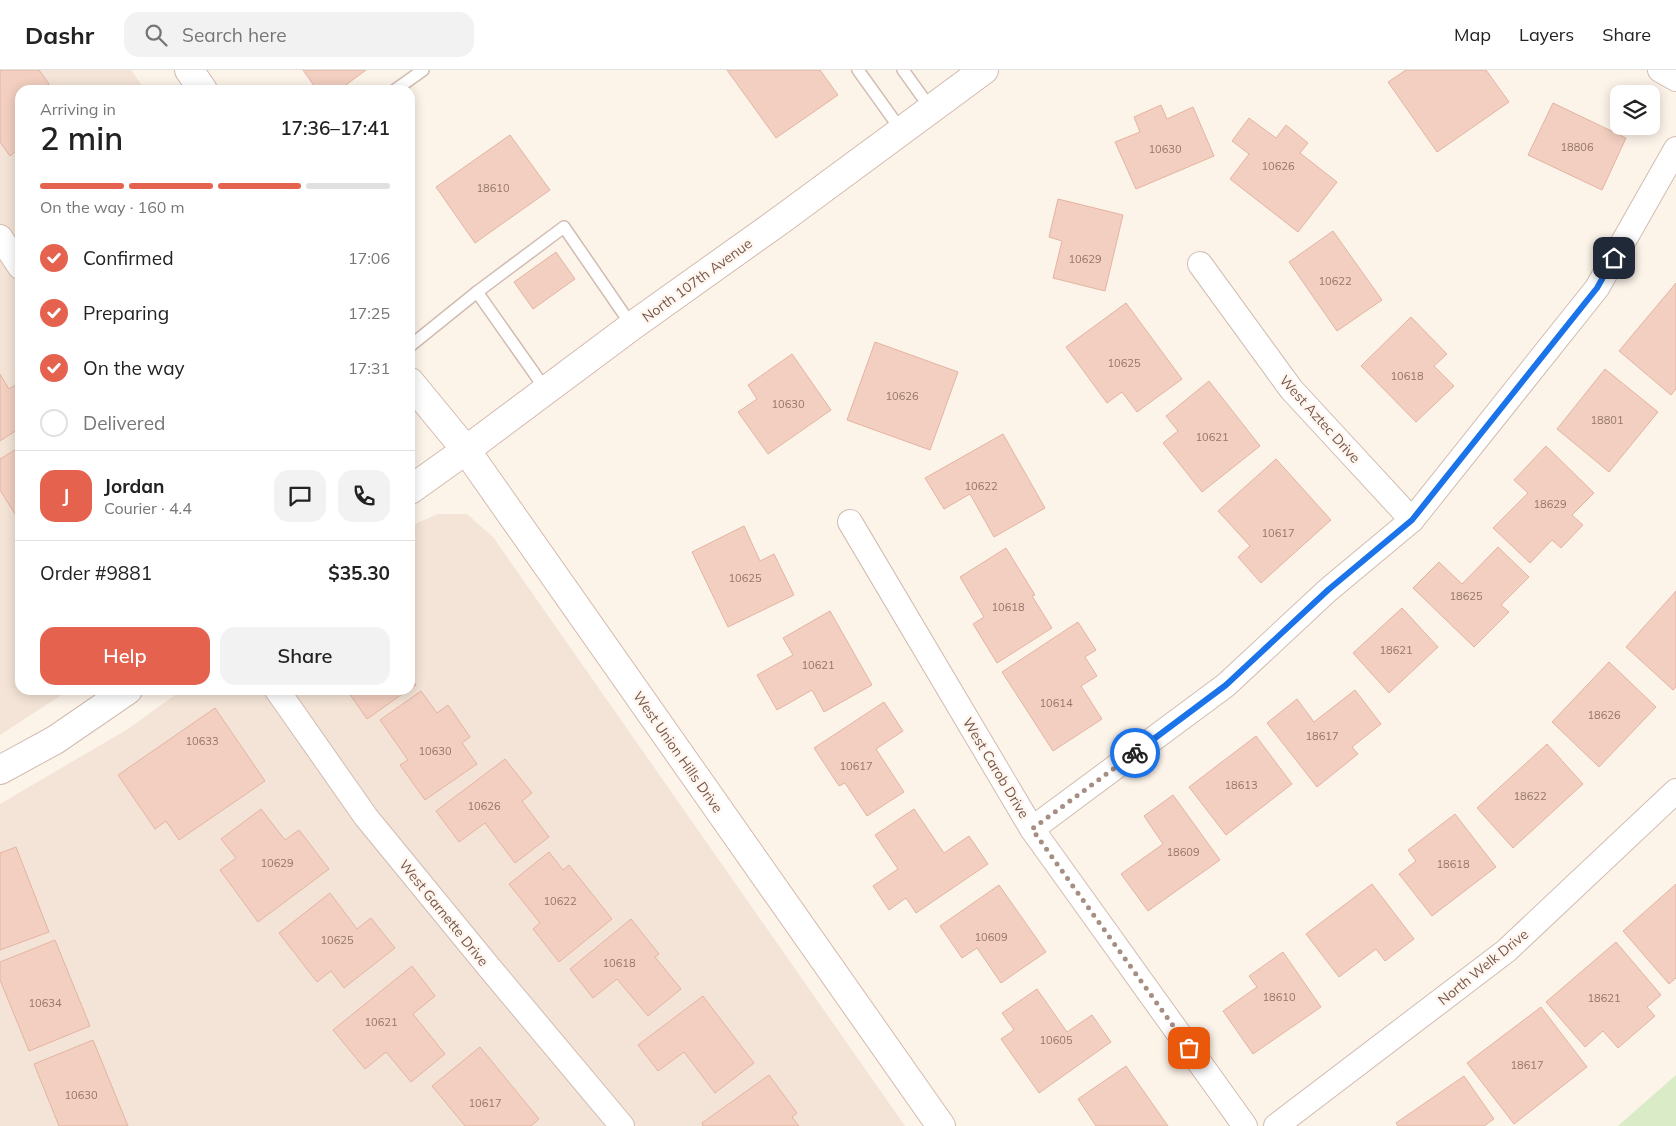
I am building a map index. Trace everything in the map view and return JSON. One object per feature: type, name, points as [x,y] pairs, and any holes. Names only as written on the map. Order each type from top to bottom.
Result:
[{"type":"main road","points":[[189,70],[200,85]]},
{"type":"main road","name":"North 107th Avenue","points":[[415,486],[984,70]]},
{"type":"main road","name":"West Union Hills Drive","points":[[415,388],[466,450],[941,1126]]},
{"type":"main road","points":[[0,770],[55,740],[121,695]]},
{"type":"street","points":[[1660,70],[1676,79]]},
{"type":"street","points":[[1032,829],[1226,685],[1328,590],[1412,520],[1597,288],[1676,149]]},
{"type":"street","points":[[0,237],[15,260]]},
{"type":"street","name":"West Aztec Drive","points":[[1200,264],[1291,389],[1412,520]]},
{"type":"street","name":"West Carob Drive","points":[[850,522],[1032,829],[1245,1126]]},
{"type":"street","name":"West Garnette Drive","points":[[281,695],[366,817],[622,1126]]},
{"type":"street","name":"North Welk Drive","points":[[1276,1126],[1506,951],[1676,791]]},
{"type":"lane","points":[[402,85],[424,70]]},
{"type":"lane","points":[[858,70],[901,130]]},
{"type":"lane","points":[[903,70],[931,109]]},
{"type":"lane","points":[[415,342],[477,292],[564,227],[632,326]]},
{"type":"lane","points":[[477,292],[546,390]]},
{"type":"shaded area","points":[[0,70],[131,70],[142,85],[15,85],[15,695],[61,695],[0,735]]},
{"type":"shaded area","points":[[438,514],[467,514],[493,537],[905,1126],[0,1126],[0,804],[128,729],[175,695],[415,695],[415,524]]},
{"type":"green space","points":[[1676,1075],[1676,1126],[1618,1126]]},
{"type":"building","points":[[0,70],[39,70],[49,84],[48,85],[15,85],[15,152],[10,156],[0,142]]},
{"type":"building","points":[[303,70],[366,70],[346,85],[314,85]]},
{"type":"building","points":[[727,70],[820,70],[838,95],[776,138]]},
{"type":"building","points":[[1406,70],[1486,70],[1509,102],[1437,152],[1388,82]]},
{"type":"building","points":[[1553,103],[1610,130],[1610,135],[1620,135],[1626,138],[1602,190],[1528,155]]},
{"type":"building","points":[[1161,105],[1167,119],[1193,107],[1214,156],[1136,189],[1115,142],[1140,132],[1134,117]]},
{"type":"building","points":[[1249,118],[1276,138],[1286,125],[1308,143],[1300,153],[1337,182],[1298,232],[1230,179],[1249,154],[1232,141]]},
{"type":"building","points":[[510,135],[550,190],[475,243],[436,187]]},
{"type":"building","points":[[1058,199],[1123,215],[1105,291],[1053,278],[1062,241],[1049,237]]},
{"type":"building","points":[[1333,231],[1382,300],[1337,331],[1289,262]]},
{"type":"building","points":[[556,252],[575,279],[533,309],[514,282]]},
{"type":"building","points":[[1676,283],[1676,389],[1671,395],[1619,351]]},
{"type":"building","points":[[1126,303],[1182,379],[1137,412],[1122,392],[1107,403],[1066,347]]},
{"type":"building","points":[[1411,317],[1447,354],[1434,366],[1454,386],[1416,422],[1361,366]]},
{"type":"building","points":[[875,342],[958,372],[930,450],[847,420]]},
{"type":"building","points":[[792,354],[831,410],[768,454],[738,412],[757,399],[748,385]]},
{"type":"building","points":[[1605,369],[1658,412],[1609,472],[1557,429]]},
{"type":"building","points":[[0,374],[9,389],[15,385],[15,431],[0,441]]},
{"type":"building","points":[[1209,381],[1260,446],[1202,492],[1163,443],[1178,431],[1166,416]]},
{"type":"building","points":[[1003,434],[1045,508],[994,537],[970,494],[944,509],[925,478]]},
{"type":"building","points":[[1546,446],[1594,493],[1572,515],[1583,525],[1561,548],[1552,540],[1530,563],[1493,528],[1528,493],[1514,480]]},
{"type":"building","points":[[15,450],[15,514],[0,490],[0,459]]},
{"type":"building","points":[[1276,459],[1331,520],[1261,583],[1238,557],[1250,546],[1218,511]]},
{"type":"building","points":[[744,526],[760,561],[774,554],[794,595],[728,627],[692,552]]},
{"type":"building","points":[[1498,547],[1529,577],[1501,605],[1509,612],[1474,647],[1413,588],[1439,562],[1462,584]]},
{"type":"building","points":[[1006,548],[1035,595],[1032,596],[1052,628],[997,663],[973,624],[984,617],[960,577]]},
{"type":"building","points":[[1676,591],[1676,687],[1673,690],[1626,647]]},
{"type":"building","points":[[1402,608],[1438,647],[1389,693],[1353,653]]},
{"type":"building","points":[[830,611],[872,685],[824,712],[812,690],[777,710],[757,675],[793,655],[783,638]]},
{"type":"building","points":[[1078,622],[1096,650],[1085,657],[1097,676],[1081,686],[1102,719],[1053,751],[1002,672]]},
{"type":"building","points":[[1609,662],[1656,707],[1599,767],[1552,722]]},
{"type":"building","points":[[1355,690],[1381,724],[1352,747],[1358,754],[1317,787],[1267,723],[1297,699],[1314,722]]},
{"type":"building","points":[[421,691],[437,713],[448,705],[470,737],[462,743],[477,764],[425,800],[400,765],[408,760],[380,720]]},
{"type":"building","points":[[350,695],[401,695],[367,719]]},
{"type":"building","points":[[884,702],[903,731],[876,749],[904,792],[867,816],[845,783],[839,786],[814,748]]},
{"type":"building","points":[[215,708],[265,781],[179,840],[166,821],[155,829],[118,775]]},
{"type":"building","points":[[1256,736],[1292,784],[1226,835],[1189,787]]},
{"type":"building","points":[[1547,744],[1583,784],[1513,848],[1477,808]]},
{"type":"building","points":[[505,759],[532,793],[522,801],[549,837],[515,863],[485,823],[459,842],[436,811]]},
{"type":"building","points":[[1173,795],[1220,860],[1148,911],[1121,874],[1163,844],[1144,816]]},
{"type":"building","points":[[261,809],[285,840],[299,830],[329,869],[258,922],[220,870],[236,858],[221,839]]},
{"type":"building","points":[[914,809],[944,853],[969,836],[988,864],[916,913],[906,898],[889,910],[873,886],[898,869],[875,835]]},
{"type":"building","points":[[1455,814],[1496,867],[1432,916],[1399,874],[1416,861],[1408,850]]},
{"type":"building","points":[[16,847],[49,932],[0,950],[0,853]]},
{"type":"building","points":[[549,852],[563,870],[569,865],[612,919],[559,962],[533,929],[540,923],[509,884]]},
{"type":"building","points":[[1372,884],[1414,939],[1385,961],[1376,949],[1339,977],[1306,934]]},
{"type":"building","points":[[1676,884],[1676,978],[1669,984],[1623,931]]},
{"type":"building","points":[[999,885],[1046,952],[1001,983],[977,948],[962,958],[940,926]]},
{"type":"building","points":[[330,893],[357,929],[371,918],[395,948],[344,988],[331,971],[317,982],[279,933]]},
{"type":"building","points":[[631,919],[659,954],[655,957],[681,989],[648,1016],[617,979],[593,998],[570,969]]},
{"type":"building","points":[[55,940],[90,1026],[29,1051],[0,980],[0,962]]},
{"type":"building","points":[[1616,942],[1661,995],[1647,1007],[1655,1016],[1618,1048],[1603,1031],[1585,1047],[1546,1002]]},
{"type":"building","points":[[1283,952],[1321,1007],[1253,1054],[1223,1011],[1257,987],[1249,976]]},
{"type":"building","points":[[412,966],[435,996],[413,1014],[445,1054],[411,1082],[386,1052],[365,1069],[333,1030]]},
{"type":"building","points":[[1037,989],[1067,1032],[1092,1015],[1111,1042],[1039,1093],[1001,1039],[1014,1030],[1002,1013]]},
{"type":"building","points":[[703,996],[754,1063],[715,1093],[684,1052],[658,1071],[638,1045]]},
{"type":"building","points":[[1541,1007],[1587,1067],[1514,1124],[1467,1063]]},
{"type":"building","points":[[93,1040],[128,1126],[59,1126],[34,1064]]},
{"type":"building","points":[[480,1047],[539,1119],[531,1126],[465,1126],[432,1086]]},
{"type":"building","points":[[1126,1066],[1168,1126],[1096,1126],[1078,1099]]},
{"type":"building","points":[[769,1075],[797,1113],[792,1117],[799,1126],[703,1126],[702,1123]]},
{"type":"building","points":[[1464,1076],[1494,1119],[1484,1126],[1398,1126],[1396,1123]]},
{"type":"way so far","points":[[1135,753],[1032,829],[1189,1048]]},
{"type":"route","points":[[1135,753],[1226,685],[1328,590],[1412,520],[1597,288],[1614,258]]}]
